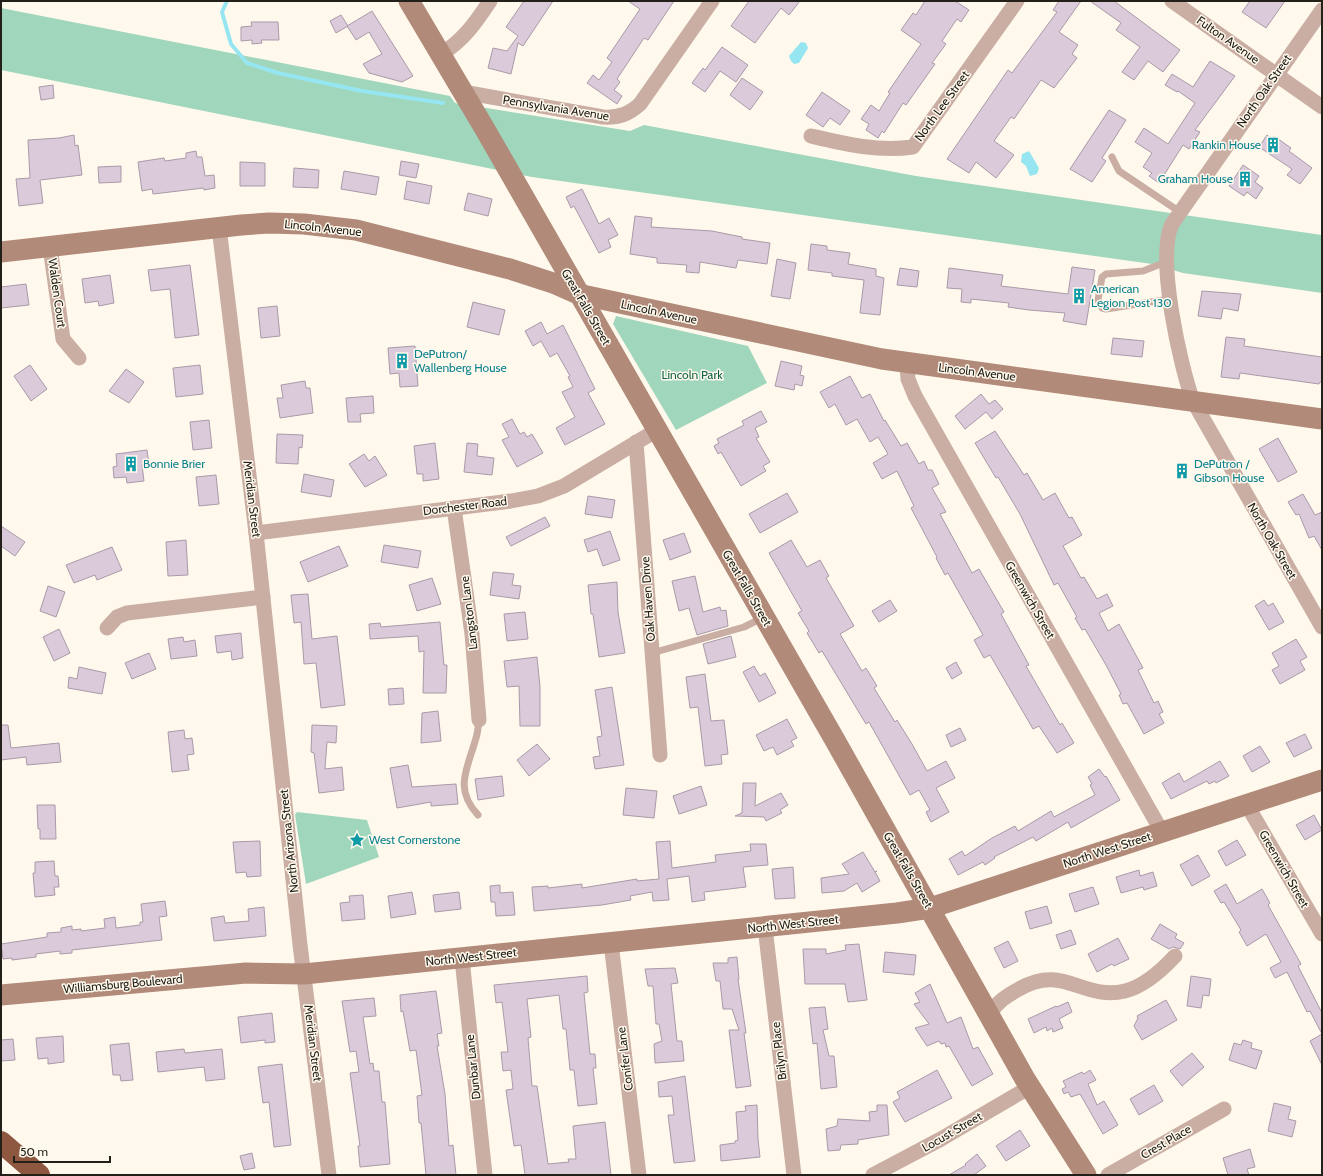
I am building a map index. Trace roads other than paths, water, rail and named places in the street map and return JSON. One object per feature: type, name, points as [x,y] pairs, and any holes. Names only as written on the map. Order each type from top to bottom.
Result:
[{"type":"highway","points":[[1,1142],[39,1175]]},
{"type":"main road","name":"Great Falls Street","points":[[409,1],[463,92],[764,617],[1030,1087],[1086,1175]]},
{"type":"main road","name":"Lincoln Avenue","points":[[1,252],[219,227],[269,223],[340,227],[510,269],[553,283],[578,294],[828,348],[907,363],[1322,419]]},
{"type":"main road","name":"North West Street","points":[[246,973],[304,974],[462,959],[930,908],[1322,780]]},
{"type":"main road","name":"Williamsburg Boulevard","points":[[1,996],[246,973]]},
{"type":"street","points":[[440,54],[456,44],[465,35],[490,1]]},
{"type":"street","name":"Pennsylvania Avenue","points":[[463,92],[603,117],[621,116],[632,111],[640,104],[712,1]]},
{"type":"street","name":"North Lee Street","points":[[811,136],[856,146],[895,149],[913,147],[1017,1]]},
{"type":"street","name":"Fulton Avenue","points":[[1172,1],[1322,107]]},
{"type":"street","name":"North Oak Street","points":[[1322,10],[1172,224],[1167,235],[1166,262],[1170,299],[1181,364],[1193,401],[1322,627]]},
{"type":"street","name":"Meridian Street","points":[[219,227],[256,533],[282,771]]},
{"type":"street","name":"Walden Court","points":[[50,247],[63,340],[79,358]]},
{"type":"street","name":"Greenwich Street","points":[[907,363],[908,379],[921,408],[1162,832]]},
{"type":"street","name":"Dorchester Road","points":[[256,533],[511,501],[538,496],[564,486],[657,430]]},
{"type":"street","name":"Oak Haven Drive","points":[[636,442],[660,755]]},
{"type":"street","name":"Langston Lane","points":[[454,508],[472,634],[479,720]]},
{"type":"street","points":[[107,628],[117,617],[127,613],[263,597]]},
{"type":"street","name":"North Arizona Street","points":[[282,771],[297,911]]},
{"type":"street","name":"Greenwich Street","points":[[1247,805],[1322,934]]},
{"type":"street","name":"Meridian Street","points":[[297,911],[328,1175]]},
{"type":"street","name":"Brilyn Place","points":[[765,927],[794,1175]]},
{"type":"street","name":"Conifer Lane","points":[[611,943],[639,1175]]},
{"type":"street","points":[[989,1014],[1003,998],[1035,980],[1057,979],[1099,992],[1125,991],[1140,986],[1175,956]]},
{"type":"street","name":"Dunbar Lane","points":[[462,959],[486,1175]]},
{"type":"street","name":"Locust Street","points":[[873,1175],[941,1140],[1030,1087]]},
{"type":"street","name":"Crest Place","points":[[1108,1175],[1224,1109]]},
{"type":"lane","points":[[1112,157],[1119,171],[1180,212]]},
{"type":"lane","points":[[1166,262],[1131,274],[1106,274],[1102,277],[1098,300],[1102,308],[1106,309],[1170,299]]},
{"type":"lane","points":[[652,653],[739,628],[764,617]]},
{"type":"lane","points":[[478,815],[468,804],[464,776],[466,764],[476,738],[479,720]]},
{"type":"water","points":[[801,42],[806,43],[808,48],[799,63],[794,64],[789,56]]},
{"type":"water","points":[[1029,151],[1039,168],[1037,174],[1030,176],[1026,166],[1021,162],[1022,154]]},
{"type":"waterway","points":[[227,1],[222,12],[231,44],[247,63],[278,73],[362,91],[443,103]]},
{"type":"place","name":"Rankin House","points":[[1273,145]]},
{"type":"place","name":"Graham House","points":[[1245,179]]},
{"type":"place","name":"American Legion Post 130","points":[[1079,296]]},
{"type":"place","name":"DePutron/ Wallenberg House","points":[[402,361]]},
{"type":"place","name":"Bonnie Brier","points":[[131,464]]},
{"type":"place","name":"DePutron / Gibson House","points":[[1182,471]]},
{"type":"place","name":"West Cornerstone","points":[[357,840]]},
{"type":"park label","name":"Lincoln Park","points":[[692,375]]}]
